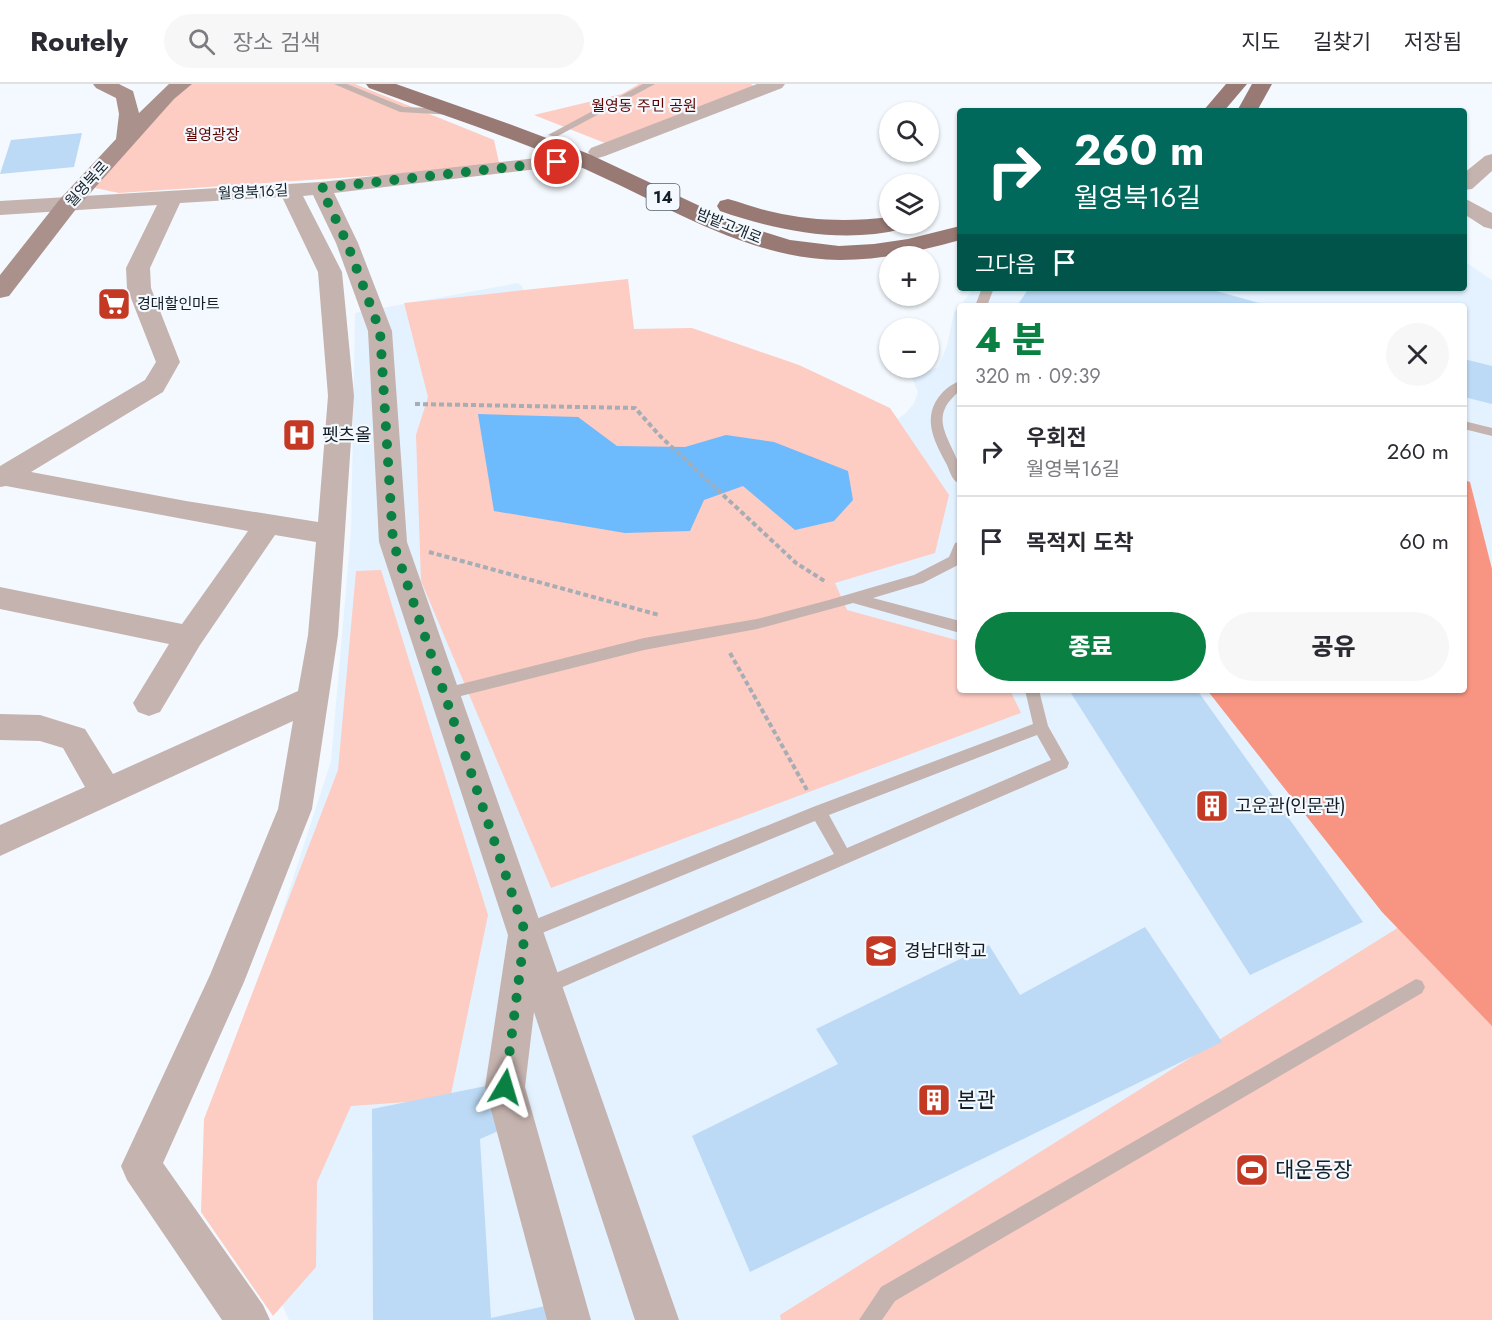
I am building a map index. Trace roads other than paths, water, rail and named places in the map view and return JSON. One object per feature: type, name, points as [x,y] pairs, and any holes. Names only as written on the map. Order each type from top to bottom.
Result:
[{"type":"main road","points":[[103,84],[126,95],[129,114],[126,141]]},
{"type":"main road","name":"월영북로","points":[[0,291],[69,204],[166,95],[182,84]]},
{"type":"main road","name":"밤밭고개로","points":[[376,84],[589,156],[736,209],[821,227],[856,228],[879,226]]},
{"type":"main road","name":"밤밭고개로","points":[[413,84],[552,135],[726,226],[762,240],[804,250],[840,253],[892,250],[957,234]]},
{"type":"main road","points":[[1216,108],[1237,84]]},
{"type":"main road","points":[[1249,108],[1262,84]]},
{"type":"street","points":[[589,156],[775,84]]},
{"type":"street","name":"월영북16길","points":[[0,208],[321,188],[589,156]]},
{"type":"street","points":[[1467,181],[1492,160]]},
{"type":"street","points":[[321,188],[347,243],[380,331],[393,542],[657,1320]]},
{"type":"street","points":[[248,1320],[141,1166],[226,982],[295,809],[323,636],[341,396],[330,272],[289,190]]},
{"type":"street","points":[[1,476],[154,386],[168,362],[139,288],[138,268],[172,197]]},
{"type":"street","points":[[1467,207],[1492,222]]},
{"type":"street","points":[[1,476],[186,511],[331,534]]},
{"type":"street","points":[[149,703],[189,637],[268,524]]},
{"type":"street","points":[[0,598],[189,637]]},
{"type":"street","points":[[0,841],[313,698]]},
{"type":"street","points":[[0,727],[40,728],[74,738],[106,793]]},
{"type":"street","points":[[525,932],[505,1087],[569,1320]]},
{"type":"lane","points":[[339,84],[403,110],[454,112]]},
{"type":"lane","points":[[552,135],[650,84]]},
{"type":"lane","points":[[957,387],[941,402],[935,412],[934,425],[957,473]]},
{"type":"lane","points":[[1467,425],[1492,432]]},
{"type":"lane","points":[[445,694],[644,644],[757,624],[853,598],[918,579],[955,560],[957,555]]},
{"type":"lane","points":[[853,598],[957,626]]},
{"type":"lane","points":[[543,987],[1061,763],[1041,727],[1033,693]]},
{"type":"lane","points":[[525,932],[819,812],[1041,727]]},
{"type":"lane","points":[[819,812],[844,857]]},
{"type":"lane","points":[[869,1320],[888,1294],[1416,987]]},
{"type":"water","points":[[478,414],[578,417],[617,446],[685,447],[726,435],[774,442],[848,471],[853,500],[834,521],[795,530],[743,486],[704,500],[690,531],[625,533],[494,511]]},
{"type":"place","name":"경대할인마트","points":[[114,304]]},
{"type":"place","name":"펫츠올","points":[[299,435]]},
{"type":"place","name":"고운관(인문관)","points":[[1212,806]]},
{"type":"place","name":"경남대학교","points":[[881,951]]},
{"type":"place","name":"본관","points":[[934,1100]]},
{"type":"place","name":"대운동장","points":[[1252,1170]]},
{"type":"park label","name":"월영동 주민 공원","points":[[644,106]]},
{"type":"park label","name":"월영광장","points":[[212,135]]}]
